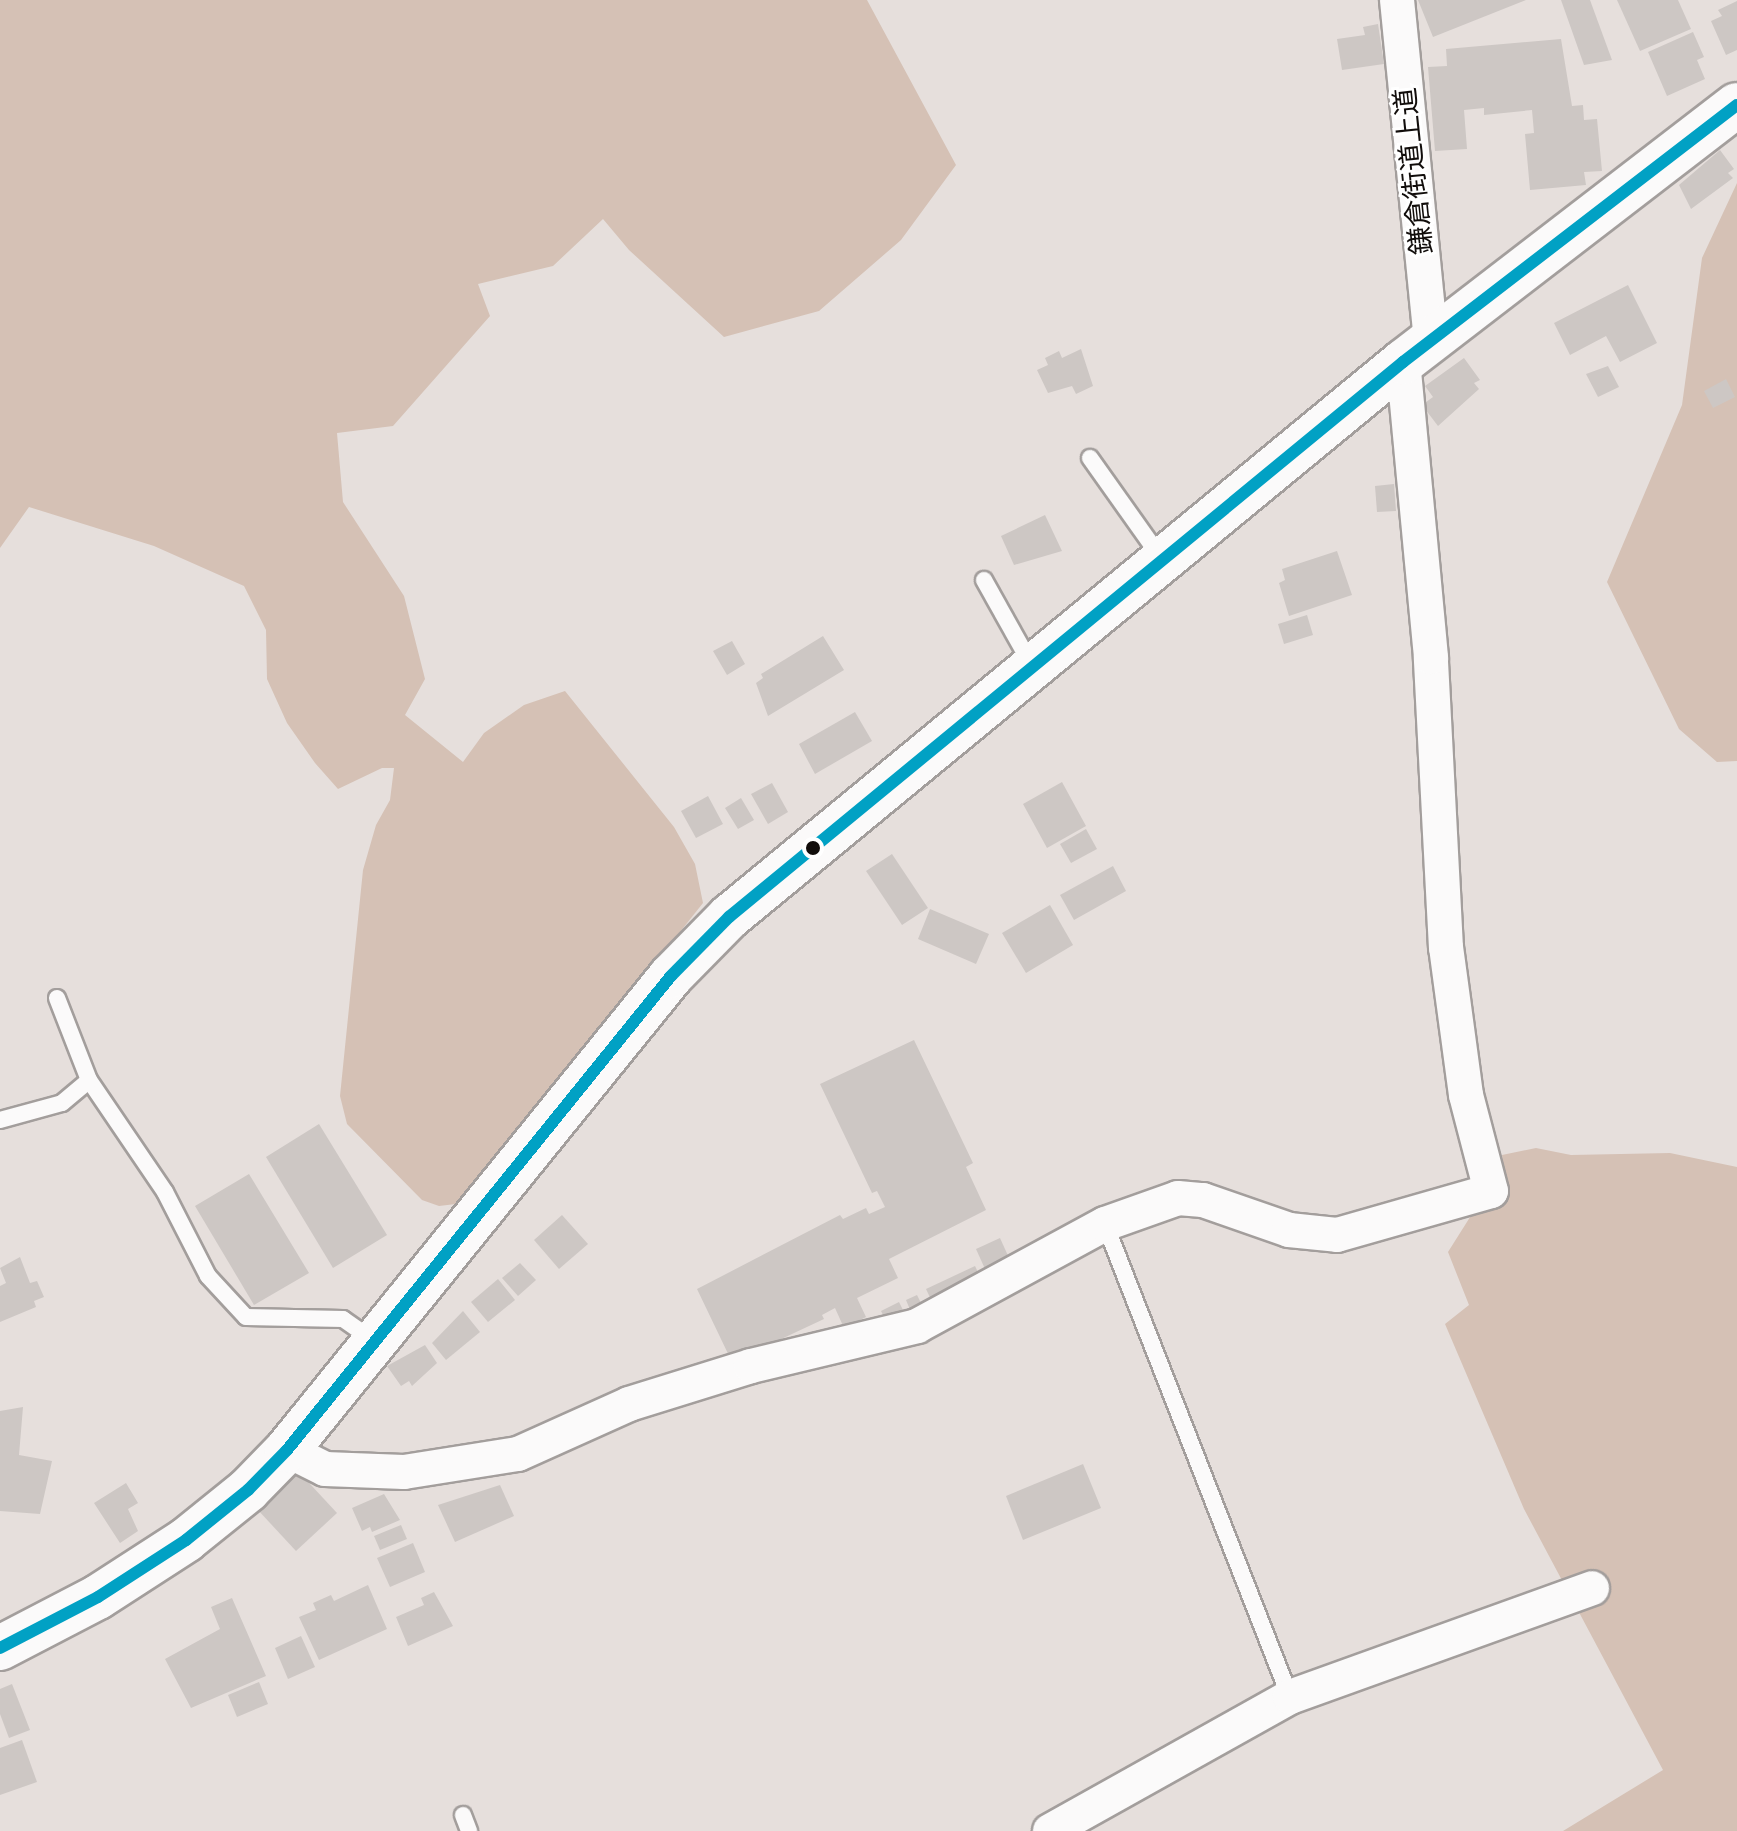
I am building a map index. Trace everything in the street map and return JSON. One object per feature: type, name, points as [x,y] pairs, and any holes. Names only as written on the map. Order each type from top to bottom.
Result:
[{"type":"main road","points":[[0,1648],[98,1597],[186,1540],[287,1450],[671,976],[729,917],[1417,352],[1737,105]]},
{"type":"street","name":"鎌倉街道上道","points":[[1105,1224],[1178,1198],[1203,1200],[1289,1230],[1337,1235],[1491,1191],[1466,1095],[1446,948],[1397,0]]},
{"type":"street","points":[[287,1450],[325,1469],[404,1472],[518,1454],[629,1404],[751,1366],[917,1326],[984,1294],[1105,1224]]},
{"type":"street","points":[[1050,1831],[1290,1697],[1592,1588]]},
{"type":"lane","points":[[1090,458],[1163,560]]},
{"type":"lane","points":[[984,580],[1032,667]]},
{"type":"lane","points":[[57,998],[89,1080],[165,1192],[208,1276],[246,1317],[343,1319],[375,1341]]},
{"type":"lane","points":[[0,1120],[62,1103],[89,1080]]},
{"type":"lane","points":[[1105,1224],[1290,1697]]},
{"type":"shaded area","points":[[0,0],[867,0],[956,165],[901,240],[819,311],[724,337],[629,250],[603,219],[553,266],[478,284],[490,316],[393,426],[337,433],[343,502],[404,596],[425,679],[405,715],[463,762],[484,733],[524,705],[565,691],[674,827],[695,864],[703,903],[464,1203],[439,1206],[422,1200],[347,1124],[340,1096],[363,870],[376,825],[390,800],[394,768],[382,768],[338,789],[315,763],[287,723],[267,679],[266,630],[244,586],[154,546],[29,507],[0,548]]},
{"type":"shaded area","points":[[1737,183],[1737,761],[1717,762],[1679,729],[1607,582],[1682,405],[1702,258]]},
{"type":"shaded area","points":[[1536,1148],[1571,1155],[1670,1153],[1737,1167],[1737,1831],[1563,1831],[1663,1770],[1524,1509],[1445,1324],[1469,1305],[1448,1252],[1472,1214],[1506,1202],[1502,1155]]},
{"type":"building","points":[[1418,0],[1526,0],[1433,37]]},
{"type":"building","points":[[1561,0],[1590,0],[1612,60],[1584,65]]},
{"type":"building","points":[[1617,0],[1678,0],[1691,29],[1640,51]]},
{"type":"building","points":[[1737,1],[1737,50],[1726,55],[1711,21],[1722,16],[1718,10]]},
{"type":"building","points":[[1378,24],[1384,64],[1342,70],[1337,39],[1365,35],[1363,27]]},
{"type":"building","points":[[1693,32],[1704,57],[1697,60],[1705,79],[1667,96],[1648,52]]},
{"type":"building","points":[[1561,39],[1572,106],[1583,105],[1584,120],[1597,119],[1602,171],[1584,172],[1586,185],[1530,190],[1525,134],[1534,133],[1532,110],[1484,115],[1484,108],[1464,110],[1467,149],[1435,151],[1428,67],[1447,66],[1446,49]]},
{"type":"building","points":[[1720,150],[1734,169],[1728,173],[1733,178],[1691,209],[1679,185]]},
{"type":"building","points":[[1628,285],[1657,343],[1620,362],[1606,336],[1570,355],[1554,323]]},
{"type":"building","points":[[1081,349],[1093,386],[1076,394],[1072,386],[1048,393],[1037,370],[1048,365],[1045,358],[1059,351],[1062,358]]},
{"type":"building","points":[[1464,358],[1480,380],[1474,383],[1479,389],[1438,426],[1422,405],[1433,397],[1425,386]]},
{"type":"building","points":[[1608,366],[1619,387],[1598,397],[1586,374]]},
{"type":"building","points":[[1726,379],[1735,397],[1713,408],[1704,391]]},
{"type":"building","points":[[1394,484],[1396,511],[1377,512],[1375,486]]},
{"type":"building","points":[[1045,515],[1062,551],[1014,565],[1001,536]]},
{"type":"building","points":[[1337,551],[1352,595],[1289,616],[1279,583],[1285,580],[1282,569]]},
{"type":"building","points":[[1307,615],[1313,635],[1284,644],[1278,624]]},
{"type":"building","points":[[823,636],[844,670],[768,716],[756,683],[763,678],[761,674]]},
{"type":"building","points":[[732,641],[745,664],[727,675],[713,651]]},
{"type":"building","points":[[855,712],[872,741],[815,774],[799,744]]},
{"type":"building","points":[[1062,782],[1086,826],[1047,848],[1023,804]]},
{"type":"building","points":[[772,783],[788,812],[768,824],[751,794]]},
{"type":"building","points":[[708,796],[723,824],[696,838],[681,811]]},
{"type":"building","points":[[741,798],[754,820],[738,829],[725,808]]},
{"type":"building","points":[[1086,829],[1097,849],[1071,863],[1060,844]]},
{"type":"building","points":[[892,854],[928,908],[902,925],[866,871]]},
{"type":"building","points":[[1113,866],[1126,891],[1074,920],[1060,895]]},
{"type":"building","points":[[1050,905],[1073,945],[1026,973],[1002,933]]},
{"type":"building","points":[[930,909],[989,934],[976,964],[918,939]]},
{"type":"building","points":[[914,1040],[973,1163],[966,1167],[986,1210],[889,1259],[898,1278],[857,1298],[866,1317],[844,1328],[835,1308],[822,1315],[824,1319],[732,1362],[697,1289],[840,1215],[843,1219],[866,1208],[869,1214],[885,1207],[877,1191],[872,1193],[820,1084]]},
{"type":"building","points":[[319,1124],[387,1235],[333,1268],[266,1157]]},
{"type":"building","points":[[249,1174],[309,1273],[254,1305],[195,1206]]},
{"type":"building","points":[[562,1215],[588,1244],[559,1269],[534,1240]]},
{"type":"building","points":[[1000,1238],[1014,1269],[990,1280],[976,1249]]},
{"type":"building","points":[[20,1257],[30,1283],[37,1281],[44,1297],[34,1301],[36,1307],[0,1322],[0,1286],[6,1283],[0,1268]]},
{"type":"building","points":[[520,1263],[536,1280],[518,1296],[502,1278]]},
{"type":"building","points":[[975,1266],[984,1285],[935,1308],[926,1289]]},
{"type":"building","points":[[498,1279],[515,1300],[488,1322],[471,1302]]},
{"type":"building","points":[[917,1295],[923,1307],[911,1312],[906,1300]]},
{"type":"building","points":[[899,1302],[904,1312],[886,1321],[881,1311]]},
{"type":"building","points":[[463,1311],[480,1332],[446,1360],[432,1343]]},
{"type":"building","points":[[425,1345],[437,1363],[412,1386],[409,1381],[401,1386],[387,1366]]},
{"type":"building","points":[[23,1407],[19,1455],[52,1461],[40,1514],[0,1511],[0,1411]]},
{"type":"building","points":[[1083,1464],[1101,1508],[1023,1540],[1006,1496]]},
{"type":"building","points":[[298,1471],[337,1513],[296,1551],[257,1509]]},
{"type":"building","points":[[126,1483],[138,1503],[128,1509],[138,1531],[120,1543],[94,1503]]},
{"type":"building","points":[[500,1485],[514,1516],[455,1542],[438,1505]]},
{"type":"building","points":[[384,1494],[400,1520],[372,1532],[370,1527],[362,1531],[352,1508]]},
{"type":"building","points":[[401,1525],[407,1539],[380,1550],[374,1536]]},
{"type":"building","points":[[413,1543],[425,1572],[390,1587],[377,1558]]},
{"type":"building","points":[[368,1585],[387,1629],[319,1660],[299,1617],[316,1610],[313,1603],[331,1595],[334,1601]]},
{"type":"building","points":[[434,1592],[453,1626],[408,1646],[396,1617],[424,1605],[421,1598]]},
{"type":"building","points":[[232,1598],[266,1676],[191,1708],[165,1659],[220,1629],[211,1607]]},
{"type":"building","points":[[301,1636],[315,1667],[288,1679],[275,1648]]},
{"type":"building","points":[[259,1682],[268,1704],[237,1717],[228,1695]]},
{"type":"building","points":[[12,1684],[30,1730],[9,1738],[0,1714],[0,1689]]},
{"type":"building","points":[[22,1740],[37,1782],[0,1795],[0,1748]]},
{"type":"transit line","points":[[0,1648],[98,1597],[186,1540],[248,1490],[287,1450],[671,976],[729,917],[1403,362],[1737,105]]}]
